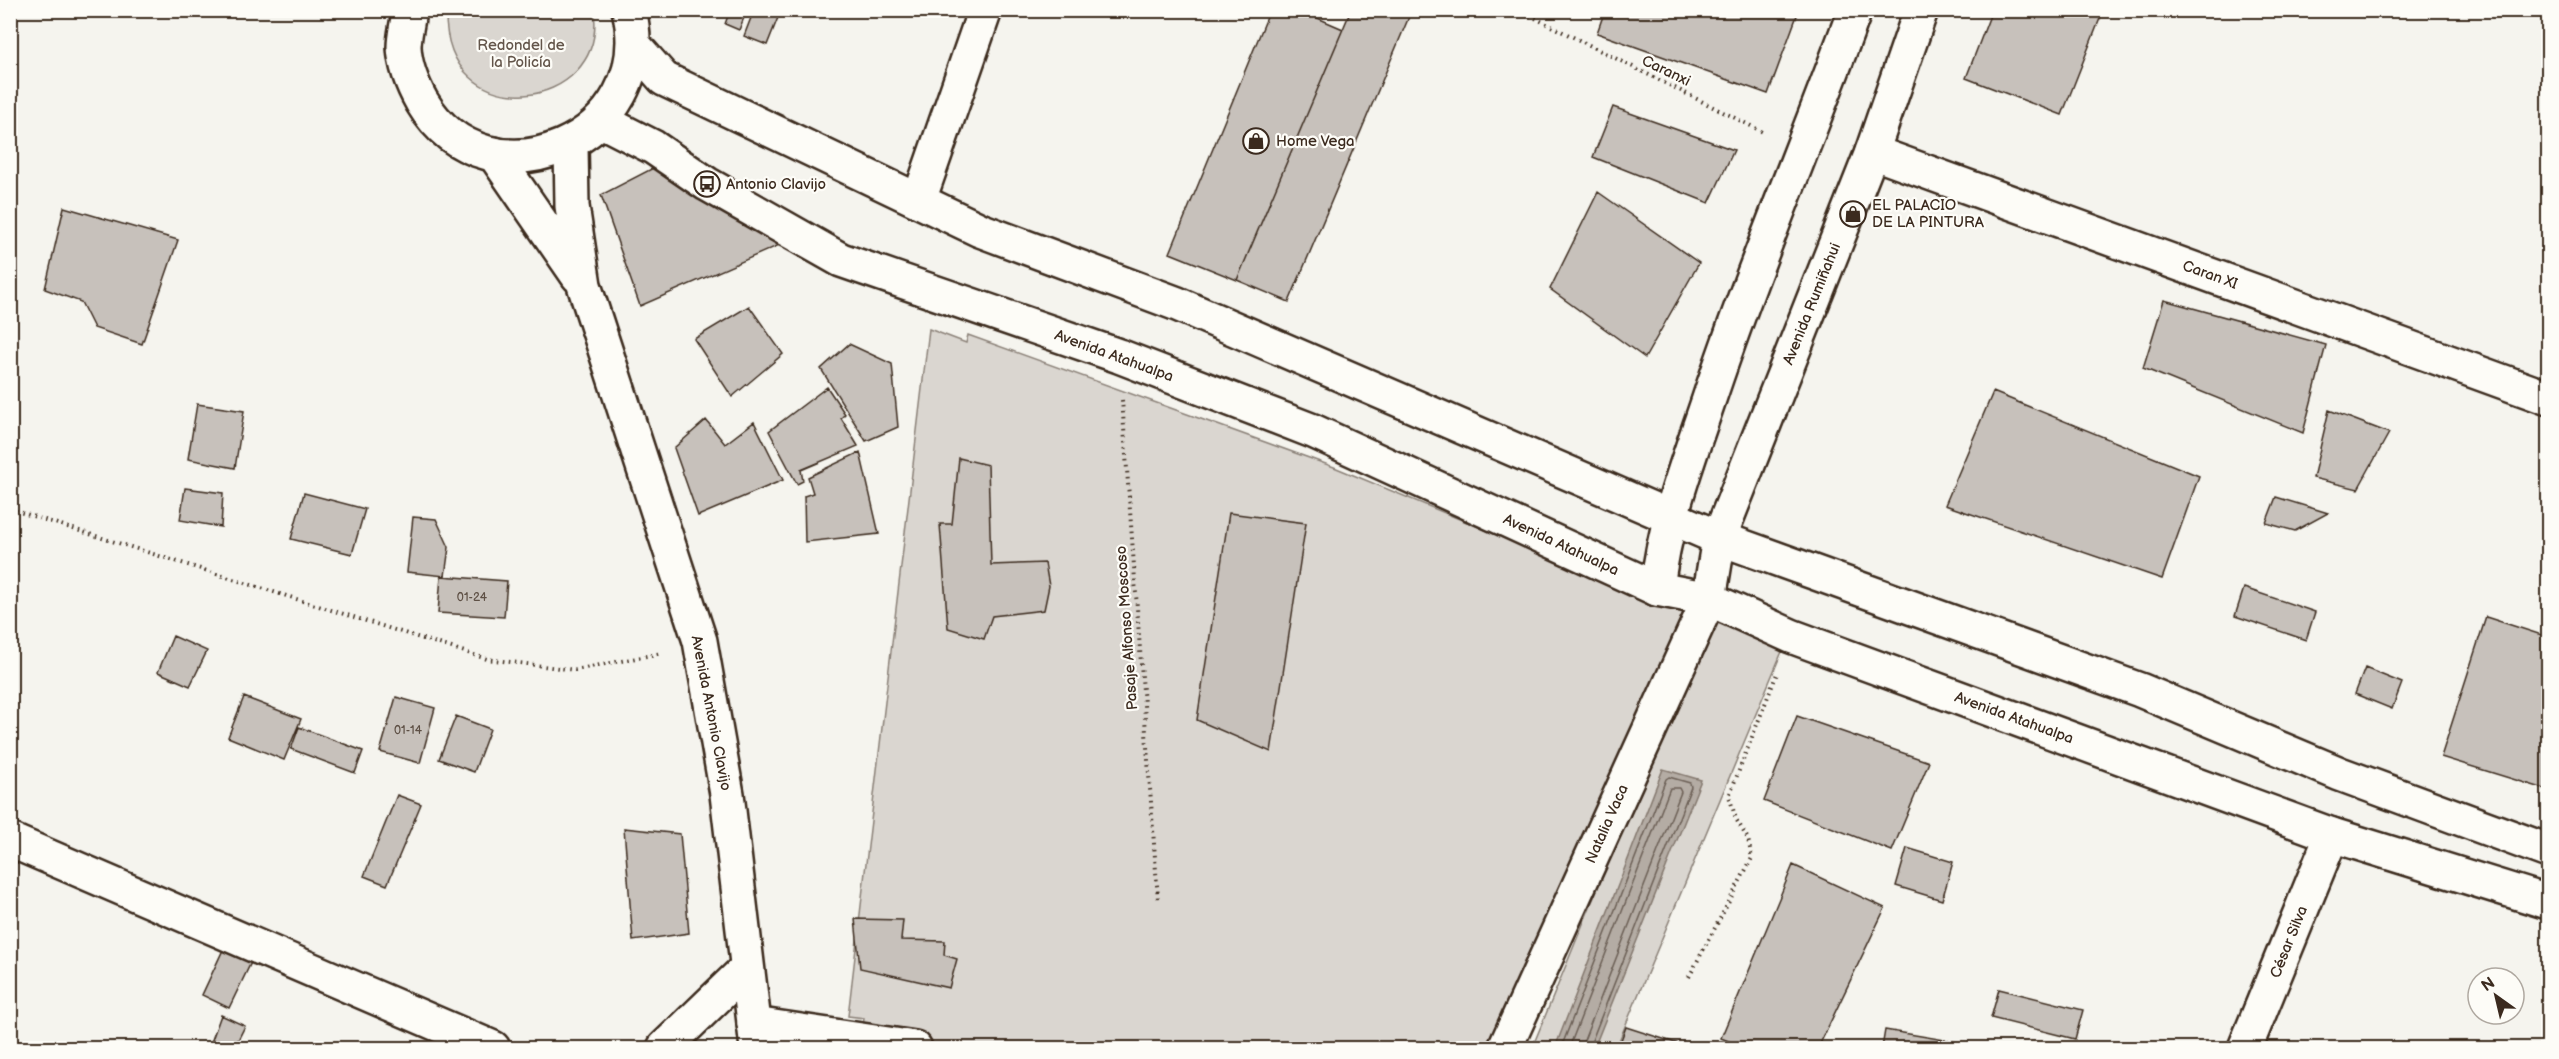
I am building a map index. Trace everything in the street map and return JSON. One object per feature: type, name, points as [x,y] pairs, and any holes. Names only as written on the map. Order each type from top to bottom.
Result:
[{"type":"main road","points":[[410,10],[404,47],[412,84],[431,116],[459,140],[494,154],[532,156],[571,145],[602,121],[619,98],[629,73],[634,45],[629,10]]},
{"type":"main road","points":[[919,200],[986,10]]},
{"type":"main road","points":[[1657,589],[1661,551],[1670,516],[1729,339],[1803,152],[1855,10]]},
{"type":"main road","name":"Avenida Rumiñahui","points":[[1709,599],[1719,538],[1872,152],[1921,10]]},
{"type":"main road","points":[[634,45],[664,79],[980,230],[1186,307],[1719,538],[2140,690],[2340,774],[2548,851]]},
{"type":"main road","name":"Avenida Atahualpa","points":[[602,121],[653,147],[707,184],[842,260],[1119,356],[1313,431],[1657,589],[1709,599],[1791,636],[2332,835],[2548,903]]},
{"type":"main road","name":"Avenida Antonio Clavijo","points":[[571,145],[572,206],[584,285],[700,641],[726,794],[756,1036]]},
{"type":"main road","name":"Caran XI","points":[[1872,152],[2548,398]]},
{"type":"main road","name":"Avenida Antonio Clavijo","points":[[494,154],[584,285]]},
{"type":"main road","name":"Natalia Vaca","points":[[1505,1048],[1709,599]]},
{"type":"main road","name":"César Silva","points":[[2245,1048],[2332,835]]},
{"type":"main road","points":[[10,840],[493,1048]]},
{"type":"main road","points":[[664,1048],[746,969]]},
{"type":"main road","points":[[756,1036],[915,1048]]},
{"type":"path","name":"Caranxi","points":[[1518,10],[1803,152]]},
{"type":"path","name":"Pasaje Alfonso Moscoso","points":[[1119,356],[1158,899]]},
{"type":"path","points":[[10,509],[487,659],[575,670],[648,657],[700,641]]},
{"type":"path","points":[[1689,977],[1752,858],[1748,839],[1736,819],[1729,796],[1791,636]]},
{"type":"green space","name":"Redondel de la Policía","points":[[446,11],[594,11],[592,45],[576,71],[553,88],[524,95],[495,92],[470,77],[452,50]]},
{"type":"green space","points":[[929,329],[966,343],[968,335],[1334,467],[1693,616],[1513,1048],[758,1048],[754,1024],[862,1033],[864,1018],[848,1016]]},
{"type":"green space","points":[[1712,610],[1786,642],[1616,1048],[1532,1048]]},
{"type":"water","points":[[1663,769],[1701,780],[1594,1048],[1555,1048]]},
{"type":"building","points":[[730,10],[747,10],[739,30],[725,24]]},
{"type":"building","points":[[754,10],[781,10],[767,45],[744,36]]},
{"type":"building","name":"Home Vega","points":[[1270,10],[1299,10],[1343,29],[1237,280],[1170,253]]},
{"type":"building","points":[[1351,10],[1411,12],[1289,302],[1237,280]]},
{"type":"building","points":[[1605,10],[1799,10],[1768,94],[1597,33]]},
{"type":"building","points":[[1992,10],[2087,10],[2101,16],[2062,115],[1966,78]]},
{"type":"building","points":[[1613,107],[1734,150],[1709,203],[1593,157]]},
{"type":"building","points":[[661,164],[791,240],[640,306],[601,195]]},
{"type":"building","points":[[1598,192],[1699,263],[1645,358],[1550,289]]},
{"type":"building","points":[[64,207],[178,240],[142,344],[94,328],[81,302],[45,289]]},
{"type":"building","points":[[2164,300],[2326,345],[2303,433],[2143,368]]},
{"type":"building","points":[[749,306],[783,354],[732,397],[694,339]]},
{"type":"building","points":[[849,344],[892,364],[898,427],[866,441],[821,369]]},
{"type":"building","points":[[827,387],[845,414],[841,418],[858,446],[801,470],[803,481],[797,484],[769,431]]},
{"type":"building","points":[[1993,392],[2199,476],[2162,579],[1945,505]]},
{"type":"building","points":[[197,404],[244,411],[235,468],[188,459]]},
{"type":"building","points":[[2329,410],[2389,433],[2358,489],[2313,478]]},
{"type":"building","points":[[706,420],[725,444],[754,422],[783,480],[698,516],[674,448]]},
{"type":"building","points":[[860,452],[879,534],[805,542],[804,496],[813,493],[808,477]]},
{"type":"building","points":[[959,458],[988,465],[991,565],[1045,563],[1049,586],[1044,610],[992,616],[984,639],[948,628],[940,524],[952,524]]},
{"type":"building","points":[[185,488],[223,493],[221,527],[180,520]]},
{"type":"building","points":[[304,493],[365,509],[352,554],[291,539]]},
{"type":"building","points":[[2276,497],[2328,513],[2295,531],[2266,523]]},
{"type":"building","points":[[1229,513],[1306,523],[1271,752],[1197,720]]},
{"type":"building","points":[[413,517],[436,519],[449,547],[445,576],[407,572]]},
{"type":"building","points":[[441,576],[507,581],[504,617],[438,613]]},
{"type":"building","points":[[2244,588],[2315,612],[2306,640],[2235,616]]},
{"type":"building","points":[[2486,617],[2548,637],[2548,790],[2441,757]]},
{"type":"building","points":[[173,636],[207,651],[190,686],[158,672]]},
{"type":"building","points":[[2365,668],[2402,683],[2392,709],[2355,694]]},
{"type":"building","points":[[244,697],[301,719],[284,760],[228,737]]},
{"type":"building","points":[[396,697],[435,708],[420,763],[380,752]]},
{"type":"building","points":[[456,716],[490,729],[474,772],[439,759]]},
{"type":"building","points":[[1797,716],[1929,762],[1892,851],[1764,801]]},
{"type":"building","points":[[299,727],[363,751],[355,773],[291,749]]},
{"type":"building","points":[[397,795],[421,804],[387,885],[364,876]]},
{"type":"building","points":[[624,828],[680,834],[689,933],[633,941]]},
{"type":"building","points":[[1907,848],[1953,862],[1942,900],[1896,886]]},
{"type":"building","points":[[1793,865],[1885,908],[1818,1048],[1746,1048],[1721,1038]]},
{"type":"building","points":[[855,919],[903,920],[901,940],[945,941],[944,955],[957,959],[949,988],[860,968]]},
{"type":"building","points":[[229,937],[257,950],[229,1008],[202,995]]},
{"type":"building","points":[[1999,989],[2083,1010],[2075,1039],[1991,1018]]},
{"type":"building","points":[[221,1015],[245,1026],[234,1048],[209,1048]]},
{"type":"building","points":[[1626,1027],[1682,1045],[1681,1048],[1618,1048]]},
{"type":"building","points":[[1885,1030],[1981,1046],[1980,1048],[1882,1048]]},
{"type":"place","name":"Home Vega","points":[[1256,141]]},
{"type":"place","name":"Antonio Clavijo","points":[[707,184]]},
{"type":"place","name":"EL PALACIO DE LA PINTURA","points":[[1853,214]]}]
